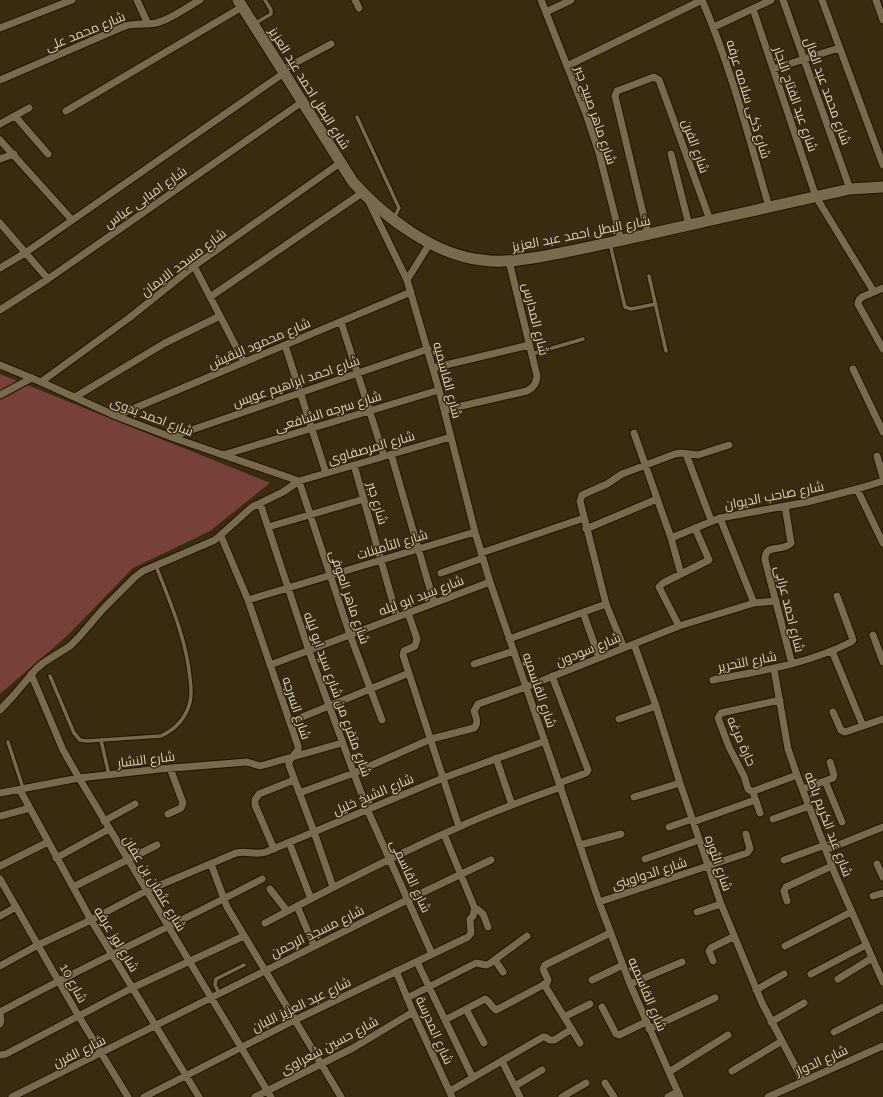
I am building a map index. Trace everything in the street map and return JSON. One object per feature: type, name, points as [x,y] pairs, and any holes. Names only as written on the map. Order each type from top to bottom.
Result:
[{"type":"main road","name":"شارع البطل احمد عبد العزيز","points":[[240,4],[340,163],[365,196],[393,220],[430,243],[455,254],[482,260],[509,261],[560,254],[850,189],[883,187]]},
{"type":"street","points":[[0,28],[72,0]]},
{"type":"street","points":[[137,0],[148,24]]},
{"type":"street","name":"شارع محمد على","points":[[0,80],[125,26],[163,21],[200,0]]},
{"type":"street","points":[[356,0],[359,8]]},
{"type":"street","name":"شارع ماهر صبيح جبر","points":[[541,0],[586,114],[599,153],[615,241]]},
{"type":"street","points":[[546,12],[571,0]]},
{"type":"street","points":[[567,66],[702,0]]},
{"type":"street","name":"شارع ذكى سلامه عرفه","points":[[702,0],[714,27],[738,99],[769,207]]},
{"type":"street","points":[[714,27],[770,0]]},
{"type":"street","name":"شارع محمد عبد العال","points":[[783,0],[850,189]]},
{"type":"street","points":[[822,0],[883,165]]},
{"type":"street","points":[[876,0],[883,20]]},
{"type":"street","points":[[66,111],[240,4]]},
{"type":"street","name":"شارع عبد الفتاح النجار","points":[[753,8],[816,197],[874,292]]},
{"type":"street","points":[[0,268],[72,220],[283,71],[331,44]]},
{"type":"street","points":[[773,69],[839,48]]},
{"type":"street","name":"شارع الفرن","points":[[648,234],[614,96],[617,91],[654,77],[659,80],[710,220]]},
{"type":"street","name":"شارع امبابى عباس","points":[[0,310],[48,279],[302,102]]},
{"type":"street","points":[[0,124],[29,108]]},
{"type":"street","points":[[15,116],[48,154]]},
{"type":"street","points":[[0,140],[72,220]]},
{"type":"street","points":[[0,159],[14,154]]},
{"type":"street","points":[[671,154],[689,225]]},
{"type":"street","name":"شارع مسجد الايمان","points":[[41,382],[129,318],[194,266],[340,163]]},
{"type":"street","points":[[210,296],[365,196]]},
{"type":"street","name":"شارع القاسميه","points":[[365,196],[407,280],[428,349],[475,532],[509,639],[610,933],[630,984],[679,1095]]},
{"type":"street","points":[[0,223],[48,279]]},
{"type":"street","points":[[0,236],[8,233]]},
{"type":"street","points":[[407,280],[430,243]]},
{"type":"street","name":"شارع المدارس","points":[[444,410],[527,391],[533,387],[536,382],[538,376],[509,261]]},
{"type":"street","points":[[194,266],[244,362]]},
{"type":"street","points":[[882,344],[859,307],[859,300],[862,297],[883,288]]},
{"type":"street","name":"شارع محمود النقيش","points":[[116,416],[411,292]]},
{"type":"street","points":[[75,397],[160,347],[220,316]]},
{"type":"street","points":[[341,322],[384,456]]},
{"type":"street","points":[[285,345],[326,472]]},
{"type":"street","points":[[433,368],[530,345]]},
{"type":"street","name":"شارع احمد ابراهيم عويس","points":[[171,437],[428,349]]},
{"type":"street","name":"شارع احمد بدوى","points":[[0,365],[116,416],[171,437],[299,481]]},
{"type":"street","points":[[853,369],[883,432]]},
{"type":"street","points":[[0,396],[32,378]]},
{"type":"street","name":"شارع سرجه الشافعى","points":[[223,455],[439,390]]},
{"type":"street","points":[[634,433],[671,538],[681,574]]},
{"type":"street","name":"شارع المرصفاوى","points":[[299,481],[451,437]]},
{"type":"street","points":[[624,648],[606,604],[586,529],[580,498],[582,495],[607,484],[622,474],[675,454],[698,455],[729,446]]},
{"type":"street","points":[[392,454],[434,603]]},
{"type":"street","points":[[686,454],[712,520]]},
{"type":"street","points":[[877,456],[883,477]]},
{"type":"street","name":"شارع جبر","points":[[354,465],[398,617]]},
{"type":"street","name":"شارع صاحب الديوان","points":[[671,538],[712,520],[807,502],[857,490],[883,480]]},
{"type":"street","points":[[0,710],[43,662],[70,646],[103,609],[135,577],[221,536],[252,507],[283,492],[299,481]]},
{"type":"street","name":"شارع ماهر العوفى","points":[[299,481],[350,635],[382,720]]},
{"type":"street","points":[[857,490],[883,543]]},
{"type":"street","points":[[268,527],[364,498]]},
{"type":"street","points":[[586,529],[657,499]]},
{"type":"street","name":"شارع متفرع من شارع سيد ابو ليله","points":[[260,503],[309,651],[367,809]]},
{"type":"street","name":"شارع احمد عرابى","points":[[785,506],[791,543],[785,548],[770,550],[765,555],[765,560],[792,664]]},
{"type":"street","points":[[441,572],[584,518]]},
{"type":"street","points":[[720,518],[754,603]]},
{"type":"street","points":[[679,626],[659,586],[662,583],[709,560],[695,528]]},
{"type":"street","name":"شارع التأمينات","points":[[248,600],[475,532]]},
{"type":"street","name":"شارع السرجه","points":[[221,536],[248,600],[298,746],[298,750],[289,762],[289,765],[314,832],[332,887]]},
{"type":"street","name":"شارع سيد ابو ليله","points":[[270,666],[490,582]]},
{"type":"street","name":"شارع التحرير","points":[[713,680],[792,664],[832,652],[853,640],[837,596]]},
{"type":"street","name":"شارع سودون","points":[[299,793],[354,773],[431,739],[474,728],[477,725],[477,722],[474,711],[478,704],[526,687],[679,626],[754,603],[776,602]]},
{"type":"street","points":[[509,639],[606,604]]},
{"type":"street","points":[[583,612],[599,658]]},
{"type":"street","points":[[408,613],[417,640],[415,646],[404,650],[403,655],[459,827]]},
{"type":"street","points":[[873,635],[883,662]]},
{"type":"street","name":"شارع الثوره","points":[[634,644],[721,904],[756,990],[803,1081]]},
{"type":"street","points":[[474,664],[514,651]]},
{"type":"street","points":[[832,652],[863,726]]},
{"type":"street","name":"شارع عبد الكريم باطه","points":[[774,668],[788,749],[797,775],[851,912],[883,982]]},
{"type":"street","points":[[290,722],[409,673]]},
{"type":"street","name":"شارع عثمان بن عفان","points":[[31,674],[63,750],[168,928],[269,1094]]},
{"type":"street","points":[[265,923],[332,887],[444,834],[586,773],[588,770],[552,676]]},
{"type":"street","name":"حارة مرغه","points":[[751,791],[748,789],[740,768],[729,747],[718,716],[721,713],[780,700]]},
{"type":"street","points":[[619,719],[656,706]]},
{"type":"street","points":[[833,712],[842,732],[882,719],[883,727]]},
{"type":"street","name":"شارع الشيخ خليل","points":[[0,966],[38,945],[91,920],[146,891],[242,851],[260,854],[443,778],[545,741]]},
{"type":"street","name":"شارع النشار","points":[[0,793],[80,778],[109,776],[170,768],[247,762],[260,766],[342,743]]},
{"type":"street","points":[[496,758],[512,805]]},
{"type":"street","points":[[803,789],[834,777],[830,762]]},
{"type":"street","points":[[168,814],[181,808],[183,803],[170,768]]},
{"type":"street","points":[[760,813],[751,791],[797,775]]},
{"type":"street","points":[[274,848],[255,805],[255,800],[259,794],[294,780]]},
{"type":"street","points":[[825,781],[842,822]]},
{"type":"street","points":[[634,797],[680,783]]},
{"type":"street","name":"شارع لوز عرفه","points":[[22,790],[56,858],[91,920],[199,1097]]},
{"type":"street","points":[[669,827],[755,800]]},
{"type":"street","points":[[104,821],[135,804]]},
{"type":"street","points":[[773,819],[809,806]]},
{"type":"street","points":[[0,816],[30,808]]},
{"type":"street","name":"شارع القاسمى","points":[[367,809],[409,899],[432,954]]},
{"type":"street","points":[[784,860],[826,848],[883,827]]},
{"type":"street","points":[[56,858],[109,829]]},
{"type":"street","points":[[444,834],[475,909],[481,911],[488,927]]},
{"type":"street","points":[[580,845],[621,834]]},
{"type":"street","name":"شارع الدواوينى","points":[[599,902],[749,852],[750,849],[746,834]]},
{"type":"street","points":[[645,858],[699,840]]},
{"type":"street","points":[[0,866],[48,842]]},
{"type":"street","points":[[289,842],[311,899]]},
{"type":"street","points":[[73,887],[157,845]]},
{"type":"street","name":"شارع مسجد الرحمن","points":[[155,1026],[211,999],[265,970],[491,860]]},
{"type":"street","points":[[211,864],[223,900],[341,1097]]},
{"type":"street","points":[[877,864],[883,877]]},
{"type":"street","points":[[787,901],[784,891],[786,887],[832,866]]},
{"type":"street","name":"شارع 10","points":[[0,879],[3,891],[16,907],[78,1015],[128,1097]]},
{"type":"street","points":[[0,1017],[58,980],[168,928],[262,879]]},
{"type":"street","points":[[270,889],[287,911]]},
{"type":"street","points":[[873,896],[883,893]]},
{"type":"street","points":[[697,912],[721,904]]},
{"type":"street","points":[[297,906],[314,946]]},
{"type":"street","points":[[0,916],[16,907]]},
{"type":"street","name":"شارع عبد العزيز اللبان","points":[[144,1097],[295,1020],[470,935],[470,919],[473,916],[475,909]]},
{"type":"street","points":[[785,946],[851,912]]},
{"type":"street","points":[[445,1020],[485,999],[488,1000],[496,1010],[544,984],[548,980],[543,969],[545,965],[610,933]]},
{"type":"street","points":[[0,1056],[132,988],[244,936]]},
{"type":"street","points":[[407,998],[476,963],[486,965],[527,936]]},
{"type":"street","points":[[713,961],[709,951],[710,948],[734,937]]},
{"type":"street","points":[[811,974],[866,944]]},
{"type":"street","points":[[838,979],[872,958]]},
{"type":"street","points":[[495,960],[503,972]]},
{"type":"street","points":[[417,962],[473,1078]]},
{"type":"street","points":[[630,984],[682,962]]},
{"type":"street","points":[[592,980],[623,965]]},
{"type":"street","name":"شارع المدرسة","points":[[396,971],[413,1012],[451,1094]]},
{"type":"street","points":[[756,990],[784,974]]},
{"type":"street","points":[[544,984],[580,1043]]},
{"type":"street","points":[[602,1007],[616,1034],[619,1035],[648,1026],[715,998]]},
{"type":"street","points":[[772,1022],[804,1003]]},
{"type":"street","points":[[564,1017],[590,1004]]},
{"type":"street","points":[[834,1032],[883,1008]]},
{"type":"street","points":[[466,1009],[484,1043]]},
{"type":"street","name":"شارع حسين شعراوى","points":[[255,1097],[269,1094],[353,1048],[413,1012]]},
{"type":"street","name":"شارع الفرن","points":[[12,1097],[155,1026]]},
{"type":"street","points":[[451,1094],[473,1078],[543,1037],[554,1040],[572,1029]]},
{"type":"street","points":[[669,1072],[728,1035]]},
{"type":"street","points":[[732,1071],[782,1041]]},
{"type":"street","name":"شارع الدوار","points":[[768,1097],[883,1046]]},
{"type":"street","points":[[502,1061],[520,1097]]},
{"type":"street","points":[[515,1086],[542,1070]]},
{"type":"street","points":[[562,1097],[586,1083]]},
{"type":"street","points":[[605,1083],[614,1097]]},
{"type":"street","points":[[668,1097],[679,1095]]},
{"type":"lane","points":[[253,24],[270,14],[271,10],[266,0]]},
{"type":"lane","points":[[357,117],[399,208],[393,220]]},
{"type":"lane","points":[[615,241],[625,307],[631,309],[656,304]]},
{"type":"lane","points":[[649,276],[666,351]]},
{"type":"lane","points":[[532,354],[583,339]]},
{"type":"lane","points":[[50,676],[75,736],[80,740],[161,736],[178,725],[189,707],[191,693],[189,670],[185,646],[178,622],[156,566]]},
{"type":"lane","points":[[101,740],[109,776]]},
{"type":"lane","points":[[8,742],[22,790]]},
{"type":"lane","points":[[220,994],[215,985],[216,979],[244,965]]},
{"type":"shaded area","points":[[0,374],[270,483],[210,531],[133,568],[68,635],[0,694]]}]
